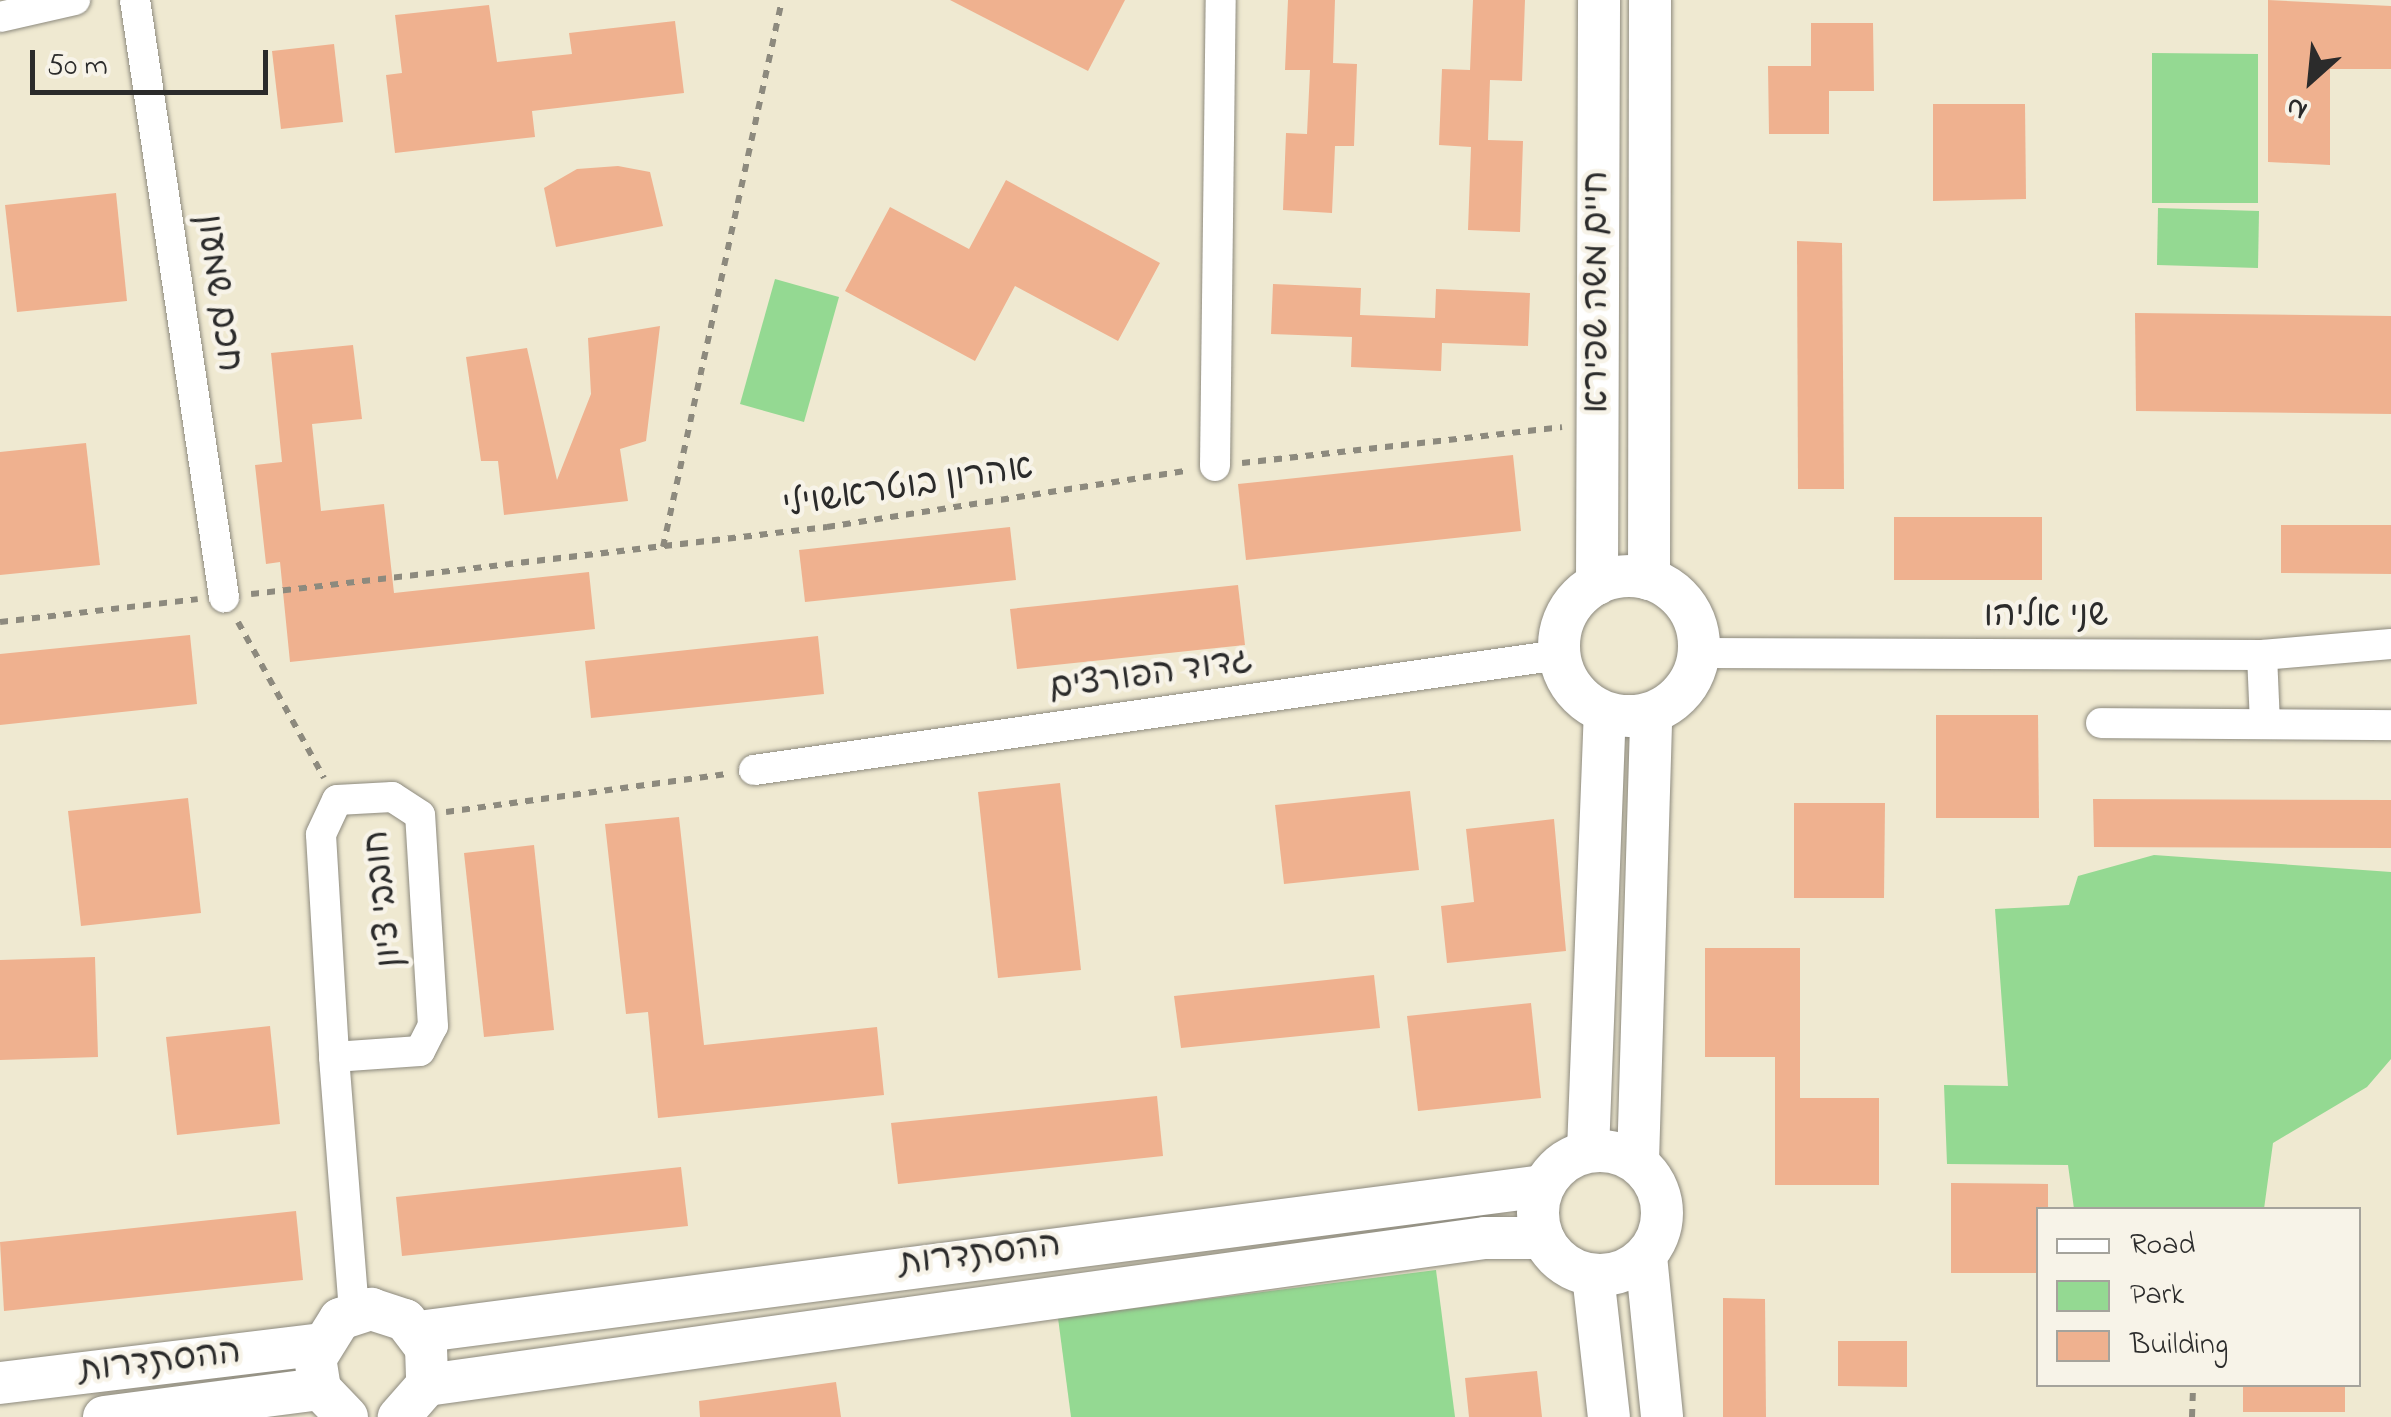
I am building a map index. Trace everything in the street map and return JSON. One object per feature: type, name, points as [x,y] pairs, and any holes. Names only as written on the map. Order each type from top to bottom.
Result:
[{"type":"street","points":[[0,16],[74,0]]},
{"type":"street","name":"חכם שמעון","points":[[135,0],[224,597]]},
{"type":"street","points":[[1214,466],[1220,0]]},
{"type":"street","name":"חיים משה שפירא","points":[[1597,584],[1599,0]]},
{"type":"street","name":"חיים משה שפירא","points":[[1650,0],[1650,579]]},
{"type":"street","points":[[1622,576],[1650,579],[1682,600],[1693,616],[1700,654],[1685,690],[1652,714],[1605,713],[1574,690],[1559,655],[1566,614],[1597,584],[1622,576]]},
{"type":"street","name":"שני אליהו","points":[[1700,654],[2262,655],[2391,644]]},
{"type":"street","name":"גדוד הפורצים","points":[[754,770],[1559,655]]},
{"type":"street","points":[[2262,655],[2265,724]]},
{"type":"street","points":[[1588,1151],[1605,713]]},
{"type":"street","points":[[1638,1162],[1652,714]]},
{"type":"street","points":[[2101,723],[2391,725]]},
{"type":"street","name":"חובבי ציון","points":[[334,1058],[420,1051],[433,1026],[420,815],[392,797],[337,800],[321,835],[334,1058],[354,1312]]},
{"type":"street","points":[[1646,1256],[1612,1274],[1593,1275],[1555,1256],[1538,1221],[1543,1186],[1570,1158],[1588,1151],[1638,1162],[1652,1178],[1663,1218],[1646,1256],[1662,1417]]},
{"type":"street","name":"ההסתדרות","points":[[418,1332],[1543,1186]]},
{"type":"street","name":"ההסתדרות","points":[[427,1384],[1485,1238],[1543,1238]]},
{"type":"street","points":[[1593,1275],[1609,1417]]},
{"type":"street","points":[[333,1403],[320,1344],[354,1312],[389,1312],[418,1332],[430,1366],[427,1384],[399,1417]]},
{"type":"street","name":"ההסתדרות","points":[[0,1383],[320,1344]]},
{"type":"street","name":"ההסתדרות","points":[[104,1417],[333,1403]]},
{"type":"path","points":[[664,546],[782,0]]},
{"type":"path","name":"אהרון בוטראשוילי","points":[[0,622],[664,546],[1214,466],[1598,423]]},
{"type":"path","points":[[224,597],[337,800]]},
{"type":"path","points":[[420,815],[754,770]]},
{"type":"path","points":[[2192,1417],[2193,1387]]},
{"type":"green space","points":[[2152,53],[2258,54],[2258,203],[2152,203]]},
{"type":"green space","points":[[2158,208],[2259,211],[2258,268],[2157,265]]},
{"type":"green space","points":[[775,279],[839,297],[804,422],[740,404]]},
{"type":"green space","points":[[2154,855],[2391,872],[2391,1059],[2367,1087],[2273,1143],[2264,1207],[2074,1207],[2068,1165],[1947,1164],[1944,1085],[2008,1086],[1995,909],[2069,905],[2078,876]]},
{"type":"green space","points":[[1436,1270],[1455,1417],[1071,1417],[1058,1318]]},
{"type":"building","points":[[950,0],[1125,0],[1088,71]]},
{"type":"building","points":[[1288,0],[1335,0],[1333,63],[1357,64],[1354,146],[1335,146],[1332,213],[1283,210],[1286,133],[1307,134],[1310,70],[1285,70]]},
{"type":"building","points":[[1473,0],[1525,0],[1522,81],[1490,80],[1488,140],[1523,141],[1520,232],[1468,230],[1471,147],[1439,145],[1442,69],[1470,70]]},
{"type":"building","points":[[2268,0],[2391,6],[2391,69],[2330,69],[2330,165],[2268,162]]},
{"type":"building","points":[[489,5],[497,62],[572,54],[569,33],[675,21],[684,93],[532,111],[535,137],[395,153],[386,75],[402,73],[395,15]]},
{"type":"building","points":[[1811,23],[1873,23],[1874,91],[1829,91],[1829,134],[1769,134],[1768,66],[1811,66]]},
{"type":"building","points":[[334,44],[343,122],[281,129],[272,51]]},
{"type":"building","points":[[1933,104],[2025,104],[2026,199],[1933,201]]},
{"type":"building","points":[[618,166],[650,172],[663,226],[556,247],[544,188],[577,169]]},
{"type":"building","points":[[1006,180],[1160,263],[1118,341],[1015,286],[975,361],[845,291],[890,207],[969,249]]},
{"type":"building","points":[[116,193],[127,301],[17,312],[5,205]]},
{"type":"building","points":[[1797,241],[1842,243],[1844,489],[1798,489]]},
{"type":"building","points":[[1273,284],[1361,288],[1360,315],[1435,318],[1436,289],[1530,293],[1528,346],[1442,343],[1441,371],[1351,367],[1352,337],[1271,334]]},
{"type":"building","points":[[2135,313],[2391,316],[2391,414],[2136,411]]},
{"type":"building","points":[[660,326],[646,441],[620,449],[628,501],[504,515],[498,461],[481,461],[466,357],[527,348],[557,480],[591,394],[588,338]]},
{"type":"building","points":[[353,345],[362,419],[312,424],[321,511],[384,504],[394,593],[589,572],[595,629],[290,662],[280,562],[266,564],[255,465],[282,462],[271,353]]},
{"type":"building","points":[[86,443],[100,565],[0,575],[0,452]]},
{"type":"building","points":[[1513,455],[1521,531],[1246,560],[1238,484]]},
{"type":"building","points":[[1894,517],[2042,517],[2042,580],[1894,580]]},
{"type":"building","points":[[2281,525],[2391,525],[2391,574],[2281,573]]},
{"type":"building","points":[[1010,527],[1016,580],[805,602],[799,550]]},
{"type":"building","points":[[1238,585],[1245,645],[1017,669],[1010,609]]},
{"type":"building","points":[[190,635],[197,704],[0,725],[0,654]]},
{"type":"building","points":[[818,636],[824,694],[591,718],[585,661]]},
{"type":"building","points":[[1936,715],[2038,715],[2039,818],[1936,818]]},
{"type":"building","points":[[1060,783],[1081,970],[998,978],[978,792]]},
{"type":"building","points":[[1410,791],[1419,870],[1284,884],[1275,805]]},
{"type":"building","points":[[188,798],[201,913],[81,926],[68,811]]},
{"type":"building","points":[[2093,799],[2391,800],[2391,848],[2094,847]]},
{"type":"building","points":[[1794,803],[1885,803],[1884,898],[1794,898]]},
{"type":"building","points":[[679,817],[704,1045],[877,1027],[884,1095],[658,1118],[648,1012],[626,1014],[605,824]]},
{"type":"building","points":[[1554,819],[1566,951],[1447,963],[1441,906],[1474,902],[1466,829]]},
{"type":"building","points":[[534,845],[554,1030],[484,1037],[464,853]]},
{"type":"building","points":[[1705,948],[1800,948],[1800,1098],[1879,1098],[1879,1185],[1775,1185],[1775,1057],[1705,1057]]},
{"type":"building","points":[[95,957],[98,1057],[0,1060],[0,960]]},
{"type":"building","points":[[1374,975],[1380,1028],[1181,1048],[1174,996]]},
{"type":"building","points":[[1531,1003],[1541,1098],[1418,1111],[1407,1016]]},
{"type":"building","points":[[270,1026],[280,1124],[177,1135],[166,1037]]},
{"type":"building","points":[[1157,1096],[1163,1156],[898,1184],[891,1123]]},
{"type":"building","points":[[681,1167],[688,1226],[402,1256],[396,1197]]},
{"type":"building","points":[[1951,1183],[2048,1184],[2048,1207],[2036,1207],[2036,1273],[1951,1273]]},
{"type":"building","points":[[296,1211],[303,1280],[4,1311],[0,1242]]},
{"type":"building","points":[[1723,1298],[1765,1299],[1766,1417],[1723,1417]]},
{"type":"building","points":[[1838,1341],[1907,1341],[1907,1387],[1838,1386]]},
{"type":"building","points":[[1537,1371],[1542,1417],[1469,1417],[1465,1378]]},
{"type":"building","points":[[836,1382],[841,1417],[700,1417],[699,1401]]},
{"type":"building","points":[[2243,1387],[2345,1387],[2345,1412],[2243,1412]]}]
